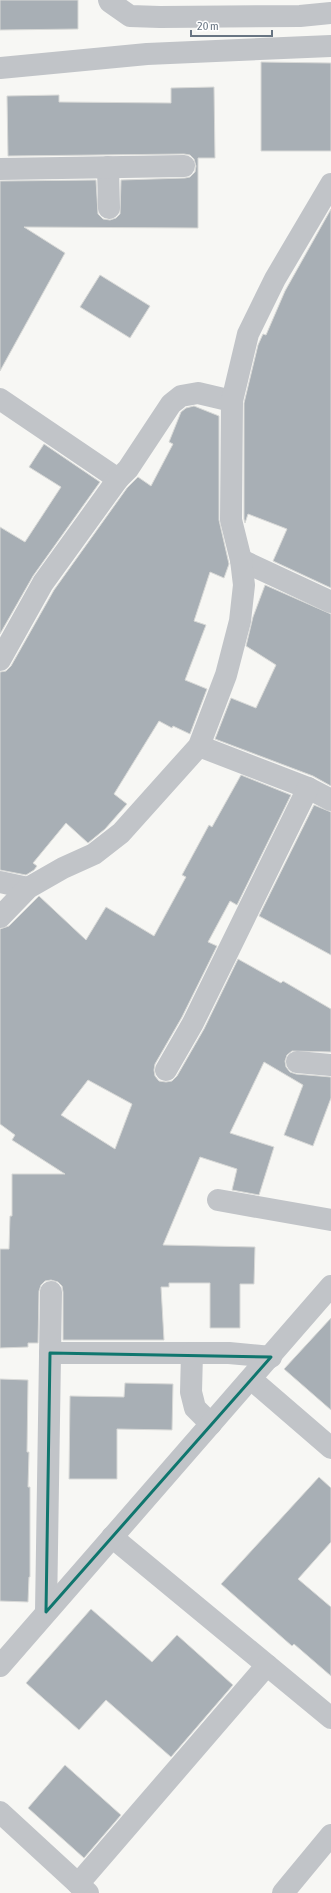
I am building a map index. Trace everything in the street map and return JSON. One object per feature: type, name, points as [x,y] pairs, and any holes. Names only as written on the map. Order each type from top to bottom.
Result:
[{"type":"street","points":[[109,0],[130,16],[300,16],[331,13]]},
{"type":"street","points":[[0,68],[146,54],[331,46]]},
{"type":"street","points":[[0,169],[184,166]]},
{"type":"street","points":[[108,167],[109,208]]},
{"type":"street","points":[[0,917],[28,888],[64,868],[94,854],[121,833],[199,746],[226,675],[240,621],[244,584],[241,560],[231,520],[232,402],[248,334],[275,279],[331,184]]},
{"type":"street","points":[[0,660],[43,583],[118,479],[128,469],[171,404],[181,396],[198,392],[232,402]]},
{"type":"street","points":[[0,399],[118,479]]},
{"type":"street","points":[[241,560],[331,602]]},
{"type":"street","points":[[199,746],[308,788],[331,800]]},
{"type":"street","points":[[166,1070],[193,1022],[308,788]]},
{"type":"street","points":[[0,882],[28,888]]},
{"type":"street","points":[[297,1062],[331,1065]]},
{"type":"street","points":[[218,1200],[331,1220]]},
{"type":"street","points":[[0,1666],[252,1379],[331,1286]]},
{"type":"street","points":[[46,1612],[51,1292]]},
{"type":"street","points":[[50,1353],[229,1353],[270,1357]]},
{"type":"street","points":[[192,1353],[192,1392],[195,1408],[211,1424]]},
{"type":"street","points":[[252,1379],[331,1448]]},
{"type":"street","points":[[112,1538],[331,1718]]},
{"type":"street","points":[[0,1812],[83,1888],[267,1665]]},
{"type":"street","points":[[283,1893],[331,1835]]},
{"type":"highlighted area","points":[[50,1353],[271,1357],[46,1612]]},
{"type":"building","points":[[0,0],[78,0],[78,29],[0,30]]},
{"type":"building","points":[[261,62],[331,63],[331,151],[261,151]]},
{"type":"building","points":[[214,87],[215,158],[198,158],[198,228],[24,227],[65,253],[0,371],[0,181],[96,180],[98,214],[103,219],[110,220],[116,218],[120,214],[121,180],[185,178],[190,177],[195,172],[196,166],[194,159],[190,155],[184,154],[8,156],[7,96],[59,95],[59,102],[171,103],[171,88]]},
{"type":"building","points":[[331,209],[331,588],[273,561],[287,529],[248,514],[245,523],[244,403],[258,345],[263,334],[266,335],[285,291]]},
{"type":"building","points":[[100,275],[150,306],[130,338],[80,307]]},
{"type":"building","points":[[194,406],[219,416],[219,520],[229,564],[224,578],[210,572],[194,621],[206,625],[185,680],[207,689],[190,734],[173,726],[172,728],[159,721],[114,794],[127,804],[105,829],[88,843],[66,823],[33,863],[37,866],[34,870],[26,875],[0,870],[0,672],[6,671],[11,666],[54,590],[127,488],[138,477],[151,486],[173,444],[169,442],[181,412],[186,408]]},
{"type":"building","points":[[44,444],[100,482],[33,576],[0,634],[0,527],[25,542],[61,487],[29,467]]},
{"type":"building","points":[[265,585],[331,614],[331,786],[313,776],[215,739],[231,698],[256,708],[276,665],[246,646],[253,617]]},
{"type":"building","points":[[241,775],[291,795],[237,905],[230,901],[208,942],[217,946],[182,1017],[155,1064],[155,1076],[159,1081],[166,1082],[172,1081],[177,1076],[204,1029],[238,959],[281,983],[283,981],[331,1009],[331,1052],[292,1051],[287,1055],[285,1061],[286,1067],[290,1072],[296,1074],[331,1077],[331,1098],[313,1146],[284,1135],[303,1085],[264,1062],[230,1133],[274,1147],[259,1195],[232,1190],[237,1169],[200,1157],[163,1245],[255,1247],[254,1284],[240,1284],[240,1328],[210,1328],[210,1283],[169,1283],[169,1287],[161,1287],[164,1340],[63,1340],[62,1286],[58,1282],[51,1280],[45,1281],[41,1285],[39,1291],[38,1343],[28,1343],[28,1347],[0,1348],[0,1249],[9,1249],[10,1216],[12,1216],[12,1174],[65,1174],[12,1140],[15,1135],[0,1124],[0,929],[9,926],[39,896],[86,940],[106,907],[154,936],[186,877],[182,875],[209,825],[212,827]],"holes":[[[88,1080],[132,1104],[115,1149],[61,1115]]]},
{"type":"building","points":[[314,805],[331,812],[331,955],[259,916]]},
{"type":"building","points":[[331,1318],[331,1410],[284,1369]]},
{"type":"building","points":[[0,1379],[28,1380],[27,1452],[29,1452],[28,1487],[30,1487],[30,1577],[28,1602],[0,1601]]},
{"type":"building","points":[[125,1383],[173,1384],[172,1430],[117,1429],[117,1479],[69,1479],[70,1396],[124,1397]]},
{"type":"building","points":[[319,1477],[331,1488],[331,1542],[298,1579],[331,1607],[331,1676],[294,1644],[292,1646],[221,1584]]},
{"type":"building","points":[[91,1609],[152,1662],[177,1635],[233,1685],[171,1757],[106,1700],[79,1730],[26,1683]]},
{"type":"building","points":[[65,1765],[121,1815],[84,1858],[28,1808]]}]
